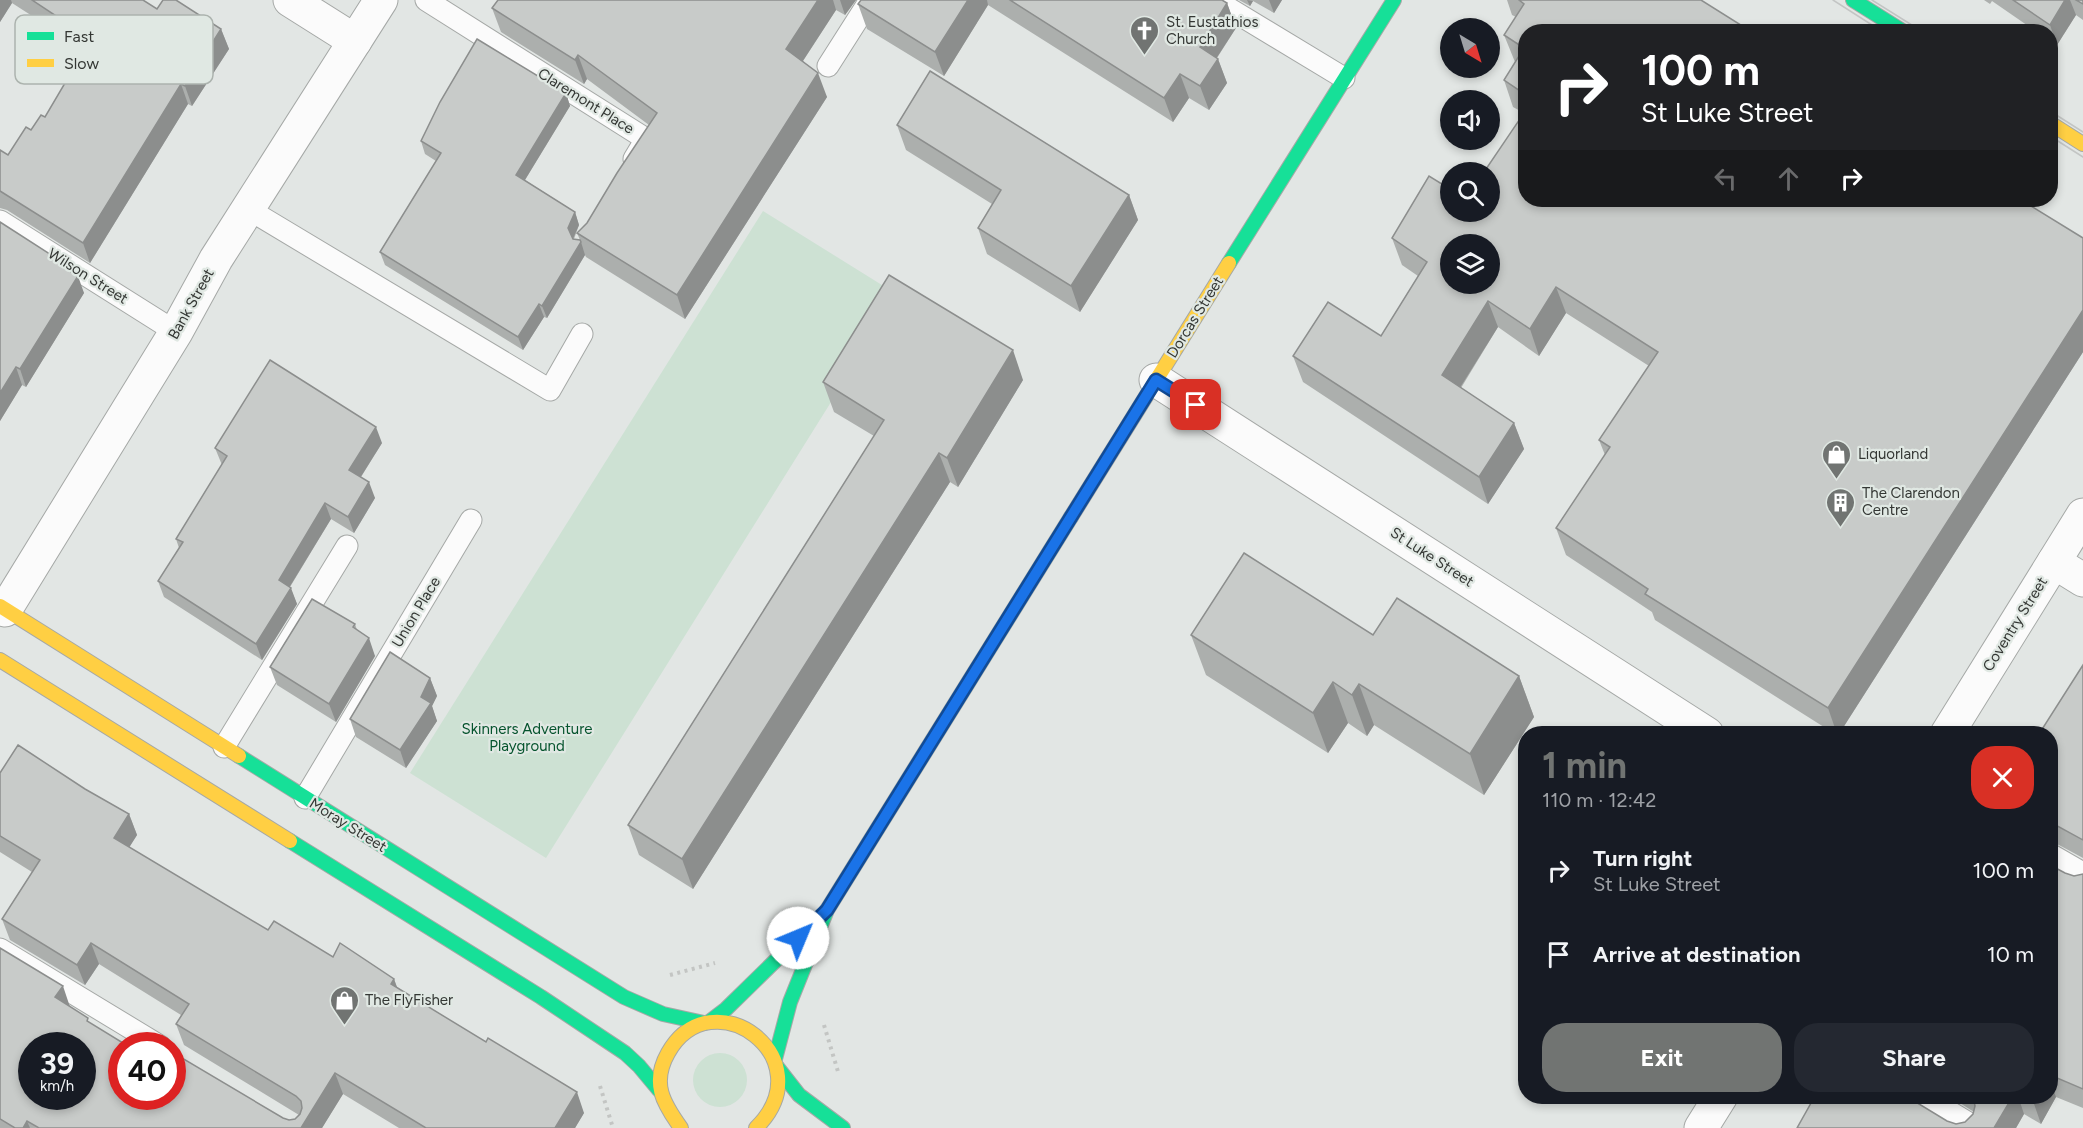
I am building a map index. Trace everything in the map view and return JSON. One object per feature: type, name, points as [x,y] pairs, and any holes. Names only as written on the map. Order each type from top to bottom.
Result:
[{"type":"street","points":[[290,0],[355,40]]},
{"type":"street","name":"Bank Street","points":[[3,608],[176,332],[216,259],[381,0]]},
{"type":"street","name":"Dorcas Street","points":[[756,1128],[769,1115],[775,1104],[779,1079],[776,1063],[779,1034],[827,910],[1394,0]]},
{"type":"street","points":[[1853,0],[1891,24]]},
{"type":"street","points":[[2058,128],[2083,144]]},
{"type":"street","name":"St Luke Street","points":[[1156,380],[1695,726]]},
{"type":"street","name":"Coventry Street","points":[[1952,726],[2083,515]]},
{"type":"street","points":[[2054,562],[2083,580]]},
{"type":"street","name":"Moray Street","points":[[3,608],[642,1008],[666,1016],[707,1023],[736,1024],[749,1029],[768,1047],[776,1063]]},
{"type":"street","points":[[0,660],[542,997],[633,1059],[660,1093],[666,1110],[681,1128]]},
{"type":"street","points":[[2058,865],[2082,878]]},
{"type":"street","name":"Dorcas Street","points":[[660,1093],[661,1065],[673,1042],[693,1028],[707,1023],[726,1009],[827,910]]},
{"type":"street","points":[[776,1063],[799,1095],[843,1128]]},
{"type":"street","points":[[660,1093],[660,1122]]},
{"type":"street","points":[[1701,1128],[1716,1104]]},
{"type":"street","points":[[1925,1104],[1965,1128]]},
{"type":"lane","name":"Claremont Place","points":[[426,0],[646,139],[622,180]]},
{"type":"lane","points":[[828,66],[870,0]]},
{"type":"lane","points":[[1215,0],[1344,78]]},
{"type":"lane","points":[[248,209],[550,390],[582,334]]},
{"type":"lane","name":"Wilson Street","points":[[0,221],[176,332]]},
{"type":"lane","name":"Union Place","points":[[305,798],[471,520]]},
{"type":"lane","points":[[224,747],[347,546]]},
{"type":"lane","points":[[0,949],[137,1032]]},
{"type":"green space","name":"Skinners Adventure Playground","points":[[763,211],[898,295],[546,858],[410,773]]},
{"type":"green space","points":[[715,1053],[725,1053],[735,1057],[743,1065],[747,1080],[743,1095],[735,1103],[725,1107],[715,1107],[705,1103],[697,1095],[693,1085],[693,1075],[697,1065],[705,1057]]},
{"type":"building","points":[[32,0],[143,0],[157,9],[163,0],[176,0],[199,15],[55,15]]},
{"type":"building","points":[[498,0],[818,0],[786,49],[818,73],[677,295],[577,233],[587,223],[657,113],[578,55],[575,60],[492,8]]},
{"type":"building","points":[[861,0],[968,0],[935,52],[858,4]]},
{"type":"building","points":[[1010,0],[1222,0],[1227,3],[1200,47],[1218,59],[1200,86],[1180,74],[1164,98]]},
{"type":"building","points":[[1519,0],[1701,0],[1739,24],[1518,24],[1518,44],[1504,35],[1524,4]]},
{"type":"building","points":[[2013,0],[2065,0],[2049,24]]},
{"type":"building","points":[[213,24],[221,29],[213,42]]},
{"type":"building","points":[[477,39],[566,93],[516,175],[575,212],[568,228],[573,239],[581,242],[542,306],[539,304],[518,337],[380,252],[441,153],[421,141],[440,102]]},
{"type":"building","points":[[1518,58],[1518,90],[1504,80]]},
{"type":"building","points":[[930,71],[1129,195],[1071,286],[978,228],[1001,190],[897,125]]},
{"type":"building","points":[[64,84],[181,84],[83,243],[0,191],[0,150],[8,155],[26,127],[31,130],[41,115],[45,117]]},
{"type":"building","name":"The Clarendon Centre","points":[[1518,122],[1518,207],[2032,207],[2083,238],[2083,310],[1828,708],[1645,594],[1648,589],[1556,528],[1610,447],[1599,440],[1658,352],[1556,287],[1530,329],[1488,301],[1442,375],[1514,423],[1479,477],[1293,356],[1328,302],[1381,336],[1427,262],[1392,238],[1429,176],[1440,183],[1440,222],[1500,222],[1500,162],[1491,162]]},
{"type":"building","points":[[0,222],[70,267],[68,270],[78,276],[20,369],[16,367],[0,393]]},
{"type":"building","points":[[889,275],[1013,350],[947,458],[939,453],[682,859],[628,825],[884,420],[823,382]]},
{"type":"building","points":[[270,360],[376,427],[349,470],[369,482],[348,517],[325,503],[279,580],[291,588],[256,644],[158,581],[183,542],[176,539],[227,456],[215,448]]},
{"type":"building","points":[[1244,553],[1373,635],[1397,598],[1519,676],[1470,754],[1359,684],[1352,695],[1333,682],[1313,713],[1191,635]]},
{"type":"building","points":[[312,599],[355,624],[353,627],[369,638],[329,704],[270,667]]},
{"type":"building","points":[[390,652],[430,678],[421,697],[431,703],[400,750],[350,719]]},
{"type":"building","points":[[2083,665],[2083,840],[2058,826],[2058,726],[2044,726]]},
{"type":"building","points":[[18,745],[85,789],[129,814],[114,838],[268,930],[274,921],[333,957],[340,943],[394,979],[391,984],[486,1042],[488,1038],[577,1092],[555,1128],[426,1128],[335,1073],[301,1128],[39,1128],[27,1121],[23,1128],[15,1128],[0,1119],[0,948],[63,986],[55,997],[108,1034],[108,1110],[186,1110],[186,1060],[283,1118],[295,1119],[302,1108],[301,1101],[296,1096],[176,1024],[189,1004],[91,943],[77,965],[2,919],[40,860],[0,836],[0,773]]},
{"type":"building","points":[[2058,869],[2074,876],[2083,874],[2083,1089],[2058,1078]]},
{"type":"building","points":[[1810,1104],[1919,1104],[1956,1124],[1965,1122],[1973,1114],[1975,1104],[2008,1104],[1994,1128],[1797,1128]]},
{"type":"tram line","points":[[1833,0],[1870,24]]},
{"type":"tram line","points":[[1872,0],[1910,24]]},
{"type":"tram line","points":[[2058,116],[2083,132]]},
{"type":"tram line","points":[[2058,141],[2083,157]]},
{"type":"traffic: fast","points":[[1229,263],[1394,0]]},
{"type":"traffic: fast","points":[[1853,0],[1891,24]]},
{"type":"traffic: fast","points":[[775,1059],[790,1002],[827,910],[1071,517]]},
{"type":"traffic: fast","points":[[239,756],[624,997],[663,1014],[704,1023]]},
{"type":"traffic: fast","points":[[290,841],[541,997],[625,1053],[659,1090]]},
{"type":"traffic: fast","points":[[709,1022],[726,1009],[817,920]]},
{"type":"traffic: fast","points":[[777,1067],[799,1095],[843,1128]]},
{"type":"traffic: slow","points":[[2058,128],[2083,144]]},
{"type":"traffic: slow","points":[[1071,517],[1229,263]]},
{"type":"traffic: slow","points":[[0,606],[239,756]]},
{"type":"traffic: slow","points":[[0,660],[290,841]]},
{"type":"traffic: slow","points":[[681,1128],[664,1101],[660,1074],[668,1053],[687,1031],[710,1022],[734,1024],[755,1035],[771,1053],[778,1076],[774,1102],[756,1128]]},
{"type":"place","name":"St. Eustathios Church","points":[[1145,56]]},
{"type":"place","name":"Liquorland","points":[[1837,480]]},
{"type":"place","name":"The Clarendon Centre","points":[[1841,528]]},
{"type":"place","name":"The FlyFisher","points":[[344,1026]]},
{"type":"route","points":[[798,938],[827,910],[1156,380],[1196,405]]}]
